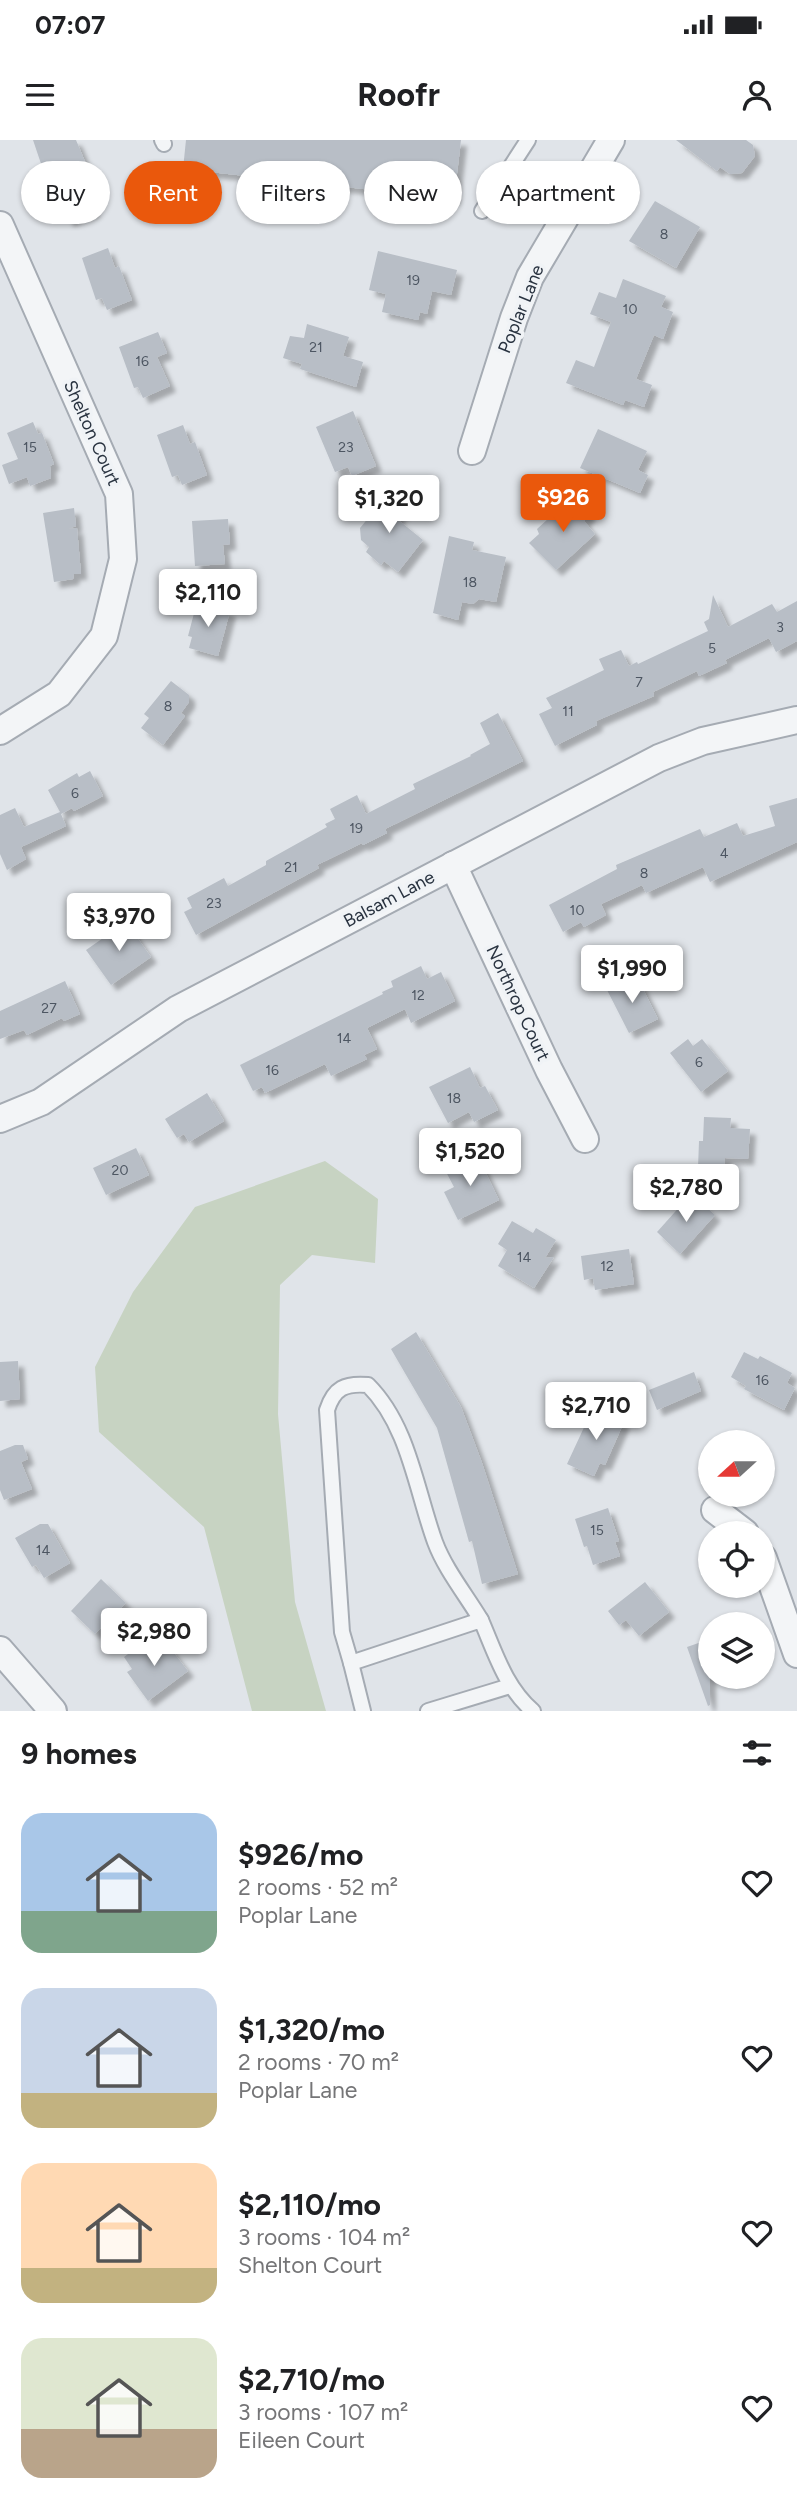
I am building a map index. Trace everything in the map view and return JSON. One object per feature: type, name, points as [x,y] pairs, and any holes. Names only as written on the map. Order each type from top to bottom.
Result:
[{"type":"street","name":"Poplar Lane","points":[[472,451],[514,318],[530,277],[611,140]]},
{"type":"street","name":"Shelton Court","points":[[0,225],[118,494],[123,559],[104,636],[59,694],[0,731]]},
{"type":"street","name":"Balsam Lane","points":[[0,1119],[41,1102],[178,1009],[659,758],[703,741],[797,720]]},
{"type":"street","name":"Northrop Court","points":[[453,865],[549,1070],[585,1139]]},
{"type":"street","points":[[715,1510],[729,1521]]},
{"type":"street","points":[[775,1590],[796,1647]]},
{"type":"street","points":[[0,1650],[53,1711]]},
{"type":"lane","points":[[514,161],[528,140]]},
{"type":"lane","points":[[363,1711],[342,1632],[327,1410],[331,1396],[346,1385],[368,1385],[391,1413],[410,1461],[435,1544],[481,1620],[510,1686],[518,1698],[533,1711]]},
{"type":"lane","points":[[351,1663],[481,1620]]},
{"type":"lane","points":[[429,1711],[510,1686]]},
{"type":"green space","points":[[325,1161],[378,1199],[375,1263],[312,1255],[280,1285],[278,1414],[295,1602],[326,1711],[252,1711],[204,1527],[99,1432],[95,1367],[133,1292],[195,1207]]},
{"type":"building","points":[[33,140],[76,140],[85,161],[40,161]]},
{"type":"building","points":[[186,140],[461,140],[459,161],[364,161],[364,189],[350,187],[350,161],[236,161],[236,175],[222,173],[222,161],[184,161]]},
{"type":"building","points":[[676,140],[746,140],[753,145],[755,156],[742,173],[730,174],[720,167],[717,171]]},
{"type":"building","points":[[655,201],[700,227],[676,268],[629,241]]},
{"type":"building","points":[[108,248],[115,268],[119,266],[132,300],[107,310],[102,298],[96,300],[82,258]]},
{"type":"building","points":[[378,251],[457,270],[451,295],[432,291],[427,314],[420,312],[418,320],[382,312],[386,294],[369,290]]},
{"type":"building","points":[[623,279],[666,296],[661,307],[673,312],[663,339],[654,335],[636,379],[652,385],[644,407],[625,400],[623,405],[566,383],[576,360],[594,367],[611,322],[590,314],[599,292],[616,298]]},
{"type":"building","points":[[307,324],[349,337],[343,356],[363,362],[356,387],[300,369],[302,364],[283,358],[290,336],[304,338]]},
{"type":"building","points":[[158,332],[167,353],[157,357],[170,386],[143,398],[138,387],[134,388],[119,347]]},
{"type":"building","points":[[353,411],[376,466],[352,476],[348,467],[335,472],[316,427]]},
{"type":"building","points":[[33,422],[38,434],[42,433],[54,464],[50,466],[51,478],[30,486],[27,477],[9,484],[2,465],[18,459],[7,433]]},
{"type":"building","points":[[183,425],[190,444],[195,442],[207,475],[182,485],[178,475],[172,477],[157,435]]},
{"type":"building","points":[[598,429],[647,451],[638,470],[648,475],[640,493],[580,468]]},
{"type":"building","points":[[388,494],[406,509],[397,519],[423,540],[398,572],[384,561],[381,565],[366,552],[369,547],[361,540],[360,528]]},
{"type":"building","points":[[573,496],[590,515],[584,521],[595,534],[556,570],[529,543],[539,534],[537,529]]},
{"type":"building","points":[[74,508],[76,526],[68,529],[77,528],[81,574],[74,574],[73,579],[54,582],[43,513]]},
{"type":"building","points":[[228,519],[230,544],[223,545],[225,564],[195,566],[192,521]]},
{"type":"building","points":[[449,536],[474,542],[472,550],[506,557],[496,602],[479,599],[473,604],[462,602],[458,620],[433,613]]},
{"type":"building","points":[[713,595],[728,627],[772,604],[777,612],[797,601],[797,641],[776,652],[769,638],[725,660],[727,663],[699,676],[697,671],[653,692],[654,696],[596,721],[597,725],[555,746],[539,714],[552,708],[546,698],[604,670],[599,659],[621,650],[629,666],[637,662],[638,664],[708,631],[704,622],[709,619]]},
{"type":"building","points":[[197,602],[230,611],[218,656],[189,648],[192,637],[188,636]]},
{"type":"building","points":[[171,681],[189,695],[189,702],[181,713],[185,716],[163,745],[141,728],[149,718],[144,714]]},
{"type":"building","points":[[498,713],[523,761],[385,829],[387,833],[317,865],[319,868],[196,935],[184,912],[192,908],[187,898],[224,878],[228,886],[266,865],[266,861],[327,827],[325,824],[335,819],[330,809],[357,795],[366,814],[415,789],[413,784],[471,756],[490,744],[480,723]]},
{"type":"building","points":[[90,771],[103,796],[74,811],[72,808],[61,814],[66,826],[21,847],[26,859],[7,870],[0,854],[0,815],[15,808],[24,827],[60,812],[48,790],[77,773],[79,777]]},
{"type":"building","points":[[797,798],[797,842],[710,882],[703,867],[646,893],[642,885],[601,904],[606,915],[584,927],[581,922],[563,932],[549,905],[617,869],[616,865],[700,829],[704,837],[737,823],[743,836],[775,826],[769,806]]},
{"type":"building","points":[[126,922],[151,957],[111,985],[86,950]]},
{"type":"building","points":[[421,966],[427,979],[441,972],[455,1001],[411,1023],[405,1009],[367,1028],[377,1049],[364,1055],[367,1059],[331,1076],[325,1064],[265,1093],[262,1087],[253,1091],[240,1065],[383,994],[382,992],[393,987],[391,981]]},
{"type":"building","points":[[625,979],[629,988],[640,983],[658,1019],[629,1033],[606,988]]},
{"type":"building","points":[[65,981],[80,1014],[64,1021],[62,1018],[27,1035],[24,1030],[0,1039],[0,1011]]},
{"type":"building","points":[[688,1039],[693,1046],[702,1039],[728,1071],[701,1092],[670,1053]]},
{"type":"building","points":[[470,1067],[480,1088],[485,1086],[498,1110],[474,1122],[469,1112],[448,1123],[429,1087]]},
{"type":"building","points":[[207,1093],[224,1121],[189,1142],[184,1134],[177,1138],[165,1119]]},
{"type":"building","points":[[704,1117],[731,1118],[730,1128],[750,1129],[748,1159],[725,1158],[724,1169],[698,1168],[699,1141],[703,1141]]},
{"type":"building","points":[[136,1148],[149,1175],[106,1195],[93,1168]]},
{"type":"building","points":[[477,1155],[499,1200],[458,1220],[444,1192],[454,1187],[445,1170]]},
{"type":"building","points":[[691,1194],[715,1215],[680,1254],[657,1232]]},
{"type":"building","points":[[512,1221],[533,1233],[536,1228],[556,1240],[545,1258],[554,1257],[534,1288],[498,1266],[507,1250],[498,1244]]},
{"type":"building","points":[[629,1249],[634,1284],[595,1290],[593,1278],[584,1280],[581,1256]]},
{"type":"building","points":[[416,1332],[461,1407],[518,1574],[482,1584],[472,1541],[469,1542],[437,1428],[391,1349]]},
{"type":"building","points":[[744,1352],[758,1359],[760,1356],[792,1373],[787,1383],[795,1388],[784,1410],[744,1389],[746,1386],[731,1377]]},
{"type":"building","points":[[18,1361],[20,1399],[0,1401],[0,1362]]},
{"type":"building","points":[[694,1372],[701,1391],[657,1410],[649,1390]]},
{"type":"building","points":[[593,1408],[624,1422],[605,1465],[600,1463],[594,1476],[567,1464]]},
{"type":"building","points":[[23,1445],[28,1459],[21,1462],[32,1489],[4,1500],[0,1490],[0,1451]]},
{"type":"building","points":[[608,1508],[619,1541],[615,1542],[620,1556],[593,1565],[575,1519]]},
{"type":"building","points":[[40,1524],[48,1524],[70,1563],[44,1578],[36,1565],[32,1567],[15,1538]]},
{"type":"building","points":[[101,1579],[126,1603],[95,1634],[71,1611]]},
{"type":"building","points":[[645,1582],[669,1612],[639,1636],[626,1620],[619,1625],[608,1611]]},
{"type":"building","points":[[147,1640],[151,1645],[156,1641],[170,1648],[188,1671],[148,1701],[127,1672],[132,1669],[124,1657]]},
{"type":"building","points":[[698,1643],[698,1678],[687,1647]]},
{"type":"building","points":[[702,1689],[710,1689],[708,1706]]}]
